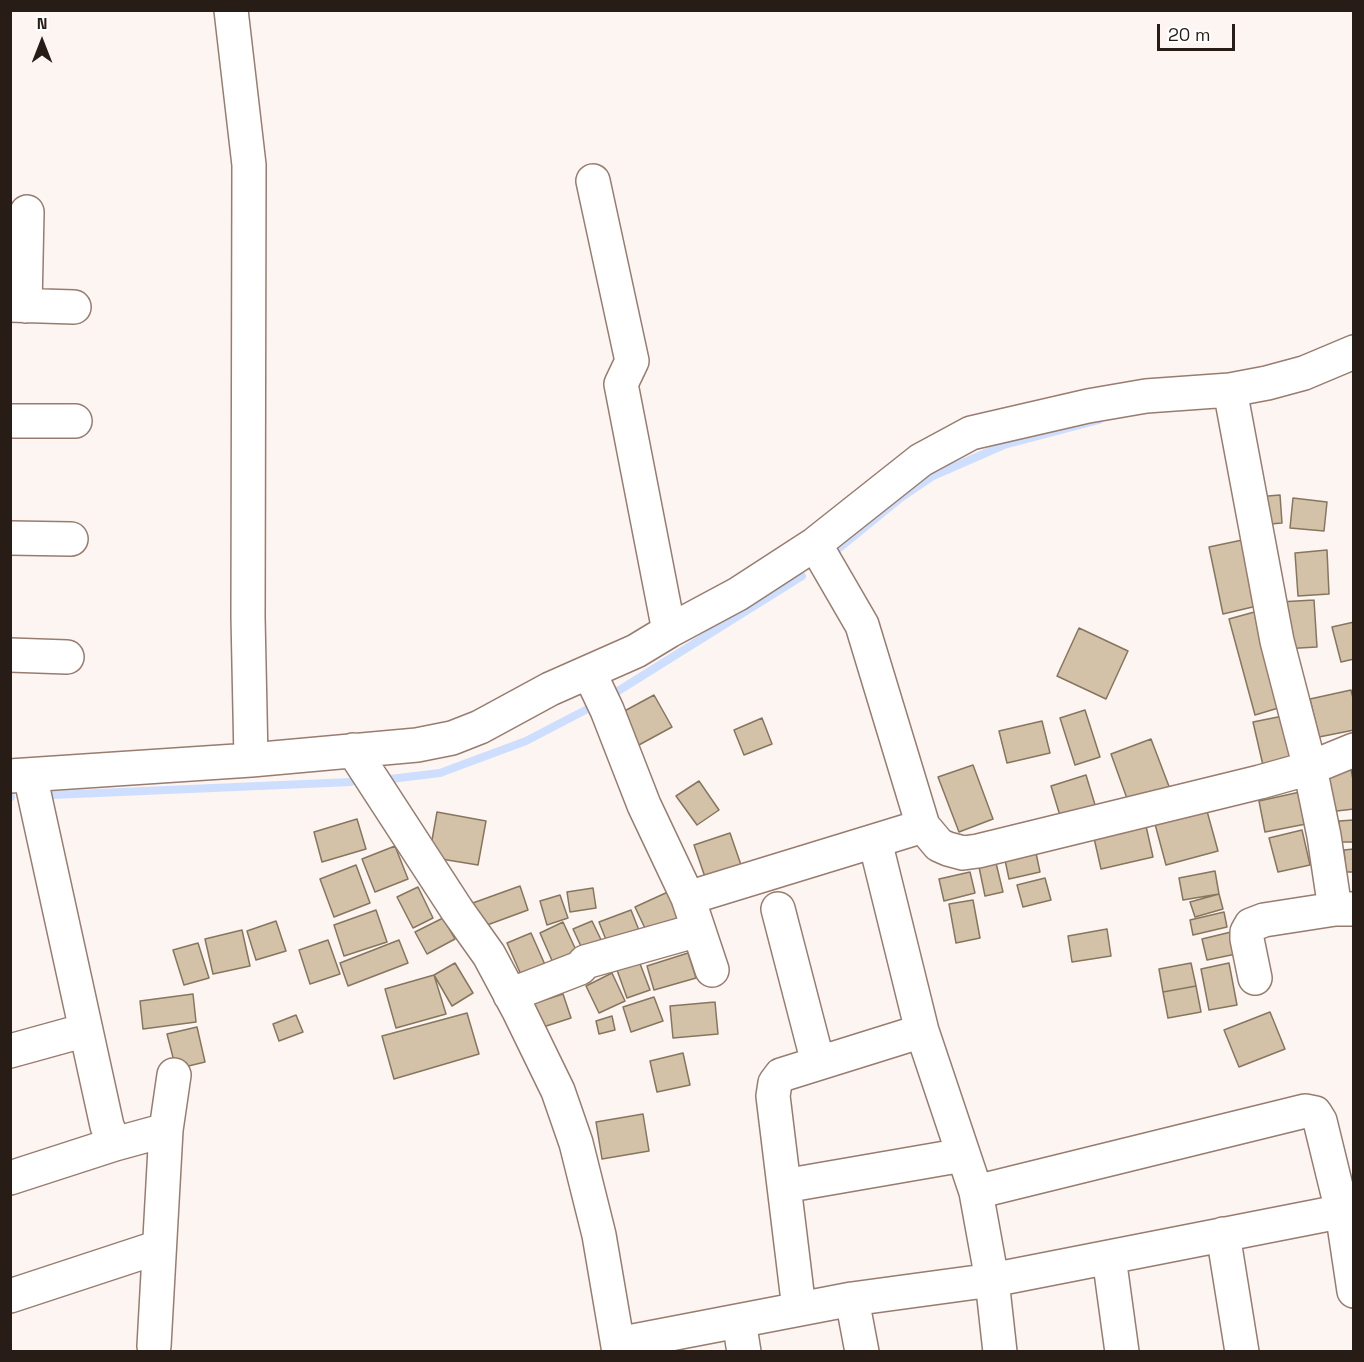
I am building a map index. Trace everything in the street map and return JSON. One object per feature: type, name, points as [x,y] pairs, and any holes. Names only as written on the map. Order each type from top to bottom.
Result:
[{"type":"street","points":[[231,10],[249,165],[248,617],[251,760]]},
{"type":"street","points":[[593,181],[632,361],[621,384],[669,631]]},
{"type":"street","points":[[27,212],[18,305],[74,307]]},
{"type":"street","points":[[114,1144],[107,1126],[86,1030],[20,776],[251,760],[417,745],[452,738],[480,727],[550,689],[597,689],[636,651],[738,594],[815,544],[921,460],[971,433],[1088,406],[1146,396],[1231,400],[1267,383],[1304,373],[1353,352]]},
{"type":"street","points":[[1231,400],[1277,641],[1344,909],[1264,920],[1251,925],[1247,932],[1247,939],[1255,978]]},
{"type":"street","points":[[10,422],[75,421]]},
{"type":"street","points":[[10,538],[71,539]]},
{"type":"street","points":[[815,544],[862,625],[923,826],[939,845],[954,852],[969,852],[1260,782],[1310,768],[1353,750]]},
{"type":"street","points":[[10,656],[67,657]]},
{"type":"street","points":[[597,689],[644,806],[688,898],[712,970]]},
{"type":"street","points":[[353,750],[381,796],[489,955],[558,1091],[576,1143],[599,1235],[618,1348],[741,1336],[800,1309],[852,1299],[992,1280],[1348,1210]]},
{"type":"street","points":[[688,898],[923,826]]},
{"type":"street","points":[[875,841],[922,1031],[976,1192],[992,1280],[1000,1352]]},
{"type":"street","points":[[778,909],[818,1064]]},
{"type":"street","points":[[510,995],[580,968],[585,962],[698,930]]},
{"type":"street","points":[[10,1051],[86,1030]]},
{"type":"street","points":[[800,1309],[773,1096],[775,1083],[781,1075],[922,1031]]},
{"type":"street","points":[[154,1346],[166,1130],[174,1075]]},
{"type":"street","points":[[976,1192],[1305,1111],[1315,1113],[1320,1121],[1348,1210],[1353,1291]]},
{"type":"street","points":[[10,1178],[114,1144],[166,1130]]},
{"type":"street","points":[[784,1186],[963,1155]]},
{"type":"street","points":[[1223,1234],[1242,1352]]},
{"type":"street","points":[[10,1296],[159,1247]]},
{"type":"street","points":[[1109,1257],[1122,1352]]},
{"type":"street","points":[[852,1299],[862,1352]]},
{"type":"building","points":[[1280,495],[1282,523],[1258,525],[1256,497]]},
{"type":"building","points":[[1293,498],[1327,502],[1324,531],[1290,528]]},
{"type":"building","points":[[1247,539],[1261,605],[1223,614],[1209,547]]},
{"type":"building","points":[[1327,550],[1329,594],[1298,596],[1295,553]]},
{"type":"building","points":[[1314,600],[1317,647],[1282,649],[1279,602]]},
{"type":"building","points":[[1258,611],[1285,706],[1255,715],[1229,619]]},
{"type":"building","points":[[1354,622],[1354,659],[1341,662],[1332,627]]},
{"type":"building","points":[[1079,628],[1128,651],[1106,699],[1057,676]]},
{"type":"building","points":[[1351,690],[1354,702],[1354,730],[1319,737],[1310,699]]},
{"type":"building","points":[[654,695],[672,727],[637,746],[619,714]]},
{"type":"building","points":[[1085,710],[1100,757],[1075,765],[1060,718]]},
{"type":"building","points":[[1293,714],[1304,765],[1265,774],[1253,722]]},
{"type":"building","points":[[762,718],[772,744],[744,755],[734,730]]},
{"type":"building","points":[[1042,721],[1050,753],[1007,763],[999,731]]},
{"type":"building","points":[[1151,739],[1170,789],[1129,804],[1111,754]]},
{"type":"building","points":[[1350,762],[1354,787],[1354,809],[1328,812],[1321,765]]},
{"type":"building","points":[[973,765],[993,819],[959,832],[938,777]]},
{"type":"building","points":[[1086,775],[1096,808],[1061,819],[1051,786]]},
{"type":"building","points":[[699,781],[719,810],[697,825],[676,796]]},
{"type":"building","points":[[1300,792],[1306,824],[1265,832],[1259,801]]},
{"type":"building","points":[[1207,811],[1218,851],[1166,865],[1155,824]]},
{"type":"building","points":[[437,812],[486,821],[478,865],[429,857]]},
{"type":"building","points":[[357,819],[366,849],[322,862],[314,832]]},
{"type":"building","points":[[1354,820],[1354,842],[1339,842],[1339,821]]},
{"type":"building","points":[[1146,826],[1153,857],[1101,869],[1094,838]]},
{"type":"building","points":[[1302,830],[1310,865],[1278,872],[1269,838]]},
{"type":"building","points":[[730,833],[741,865],[705,877],[694,845]]},
{"type":"building","points":[[395,846],[408,879],[375,892],[362,859]]},
{"type":"building","points":[[1354,849],[1354,872],[1346,872],[1344,850]]},
{"type":"building","points":[[1036,853],[1040,872],[1009,879],[1005,860]]},
{"type":"building","points":[[996,863],[1003,892],[985,896],[979,867]]},
{"type":"building","points":[[356,865],[370,903],[334,917],[320,879]]},
{"type":"building","points":[[1215,871],[1219,894],[1183,900],[1179,878]]},
{"type":"building","points":[[970,872],[975,893],[944,901],[939,879]]},
{"type":"building","points":[[1045,878],[1051,900],[1023,907],[1017,885]]},
{"type":"building","points":[[520,886],[528,910],[479,928],[470,904]]},
{"type":"building","points":[[418,887],[433,918],[413,928],[397,897]]},
{"type":"building","points":[[593,888],[596,908],[570,912],[567,892]]},
{"type":"building","points":[[670,891],[684,922],[650,939],[635,907]]},
{"type":"building","points":[[1219,894],[1223,909],[1195,917],[1190,902]]},
{"type":"building","points":[[560,895],[568,918],[547,925],[540,901]]},
{"type":"building","points":[[973,900],[980,938],[956,943],[949,904]]},
{"type":"building","points":[[376,910],[387,942],[344,956],[334,925]]},
{"type":"building","points":[[631,910],[642,938],[610,950],[599,922]]},
{"type":"building","points":[[1224,912],[1227,927],[1193,935],[1190,920]]},
{"type":"building","points":[[443,918],[455,939],[427,954],[415,932]]},
{"type":"building","points":[[276,921],[286,951],[256,960],[247,931]]},
{"type":"building","points":[[592,921],[604,946],[585,955],[573,929]]},
{"type":"building","points":[[563,922],[581,961],[557,972],[540,933]]},
{"type":"building","points":[[1107,929],[1111,956],[1072,962],[1068,936]]},
{"type":"building","points":[[242,930],[250,966],[213,974],[205,939]]},
{"type":"building","points":[[1231,932],[1236,954],[1207,960],[1202,939]]},
{"type":"building","points":[[531,933],[546,967],[522,977],[507,943]]},
{"type":"building","points":[[328,940],[340,974],[310,984],[299,950]]},
{"type":"building","points":[[399,940],[408,963],[348,986],[340,963]]},
{"type":"building","points":[[198,943],[209,978],[184,985],[173,950]]},
{"type":"building","points":[[688,953],[696,978],[654,990],[647,966]]},
{"type":"building","points":[[639,961],[650,990],[627,998],[617,970]]},
{"type":"building","points":[[455,963],[473,993],[452,1006],[434,975]]},
{"type":"building","points":[[1191,963],[1196,986],[1163,992],[1159,969]]},
{"type":"building","points":[[1229,963],[1237,1005],[1209,1010],[1201,969]]},
{"type":"building","points":[[612,973],[625,1001],[599,1013],[586,986]]},
{"type":"building","points":[[434,975],[446,1014],[396,1028],[385,989]]},
{"type":"building","points":[[1196,986],[1201,1012],[1168,1018],[1163,992]]},
{"type":"building","points":[[193,994],[196,1022],[143,1029],[140,1001]]},
{"type":"building","points":[[563,994],[571,1018],[537,1029],[529,1005]]},
{"type":"building","points":[[654,997],[663,1021],[631,1032],[623,1007]]},
{"type":"building","points":[[715,1002],[718,1034],[673,1038],[670,1006]]},
{"type":"building","points":[[1270,1012],[1285,1049],[1239,1067],[1224,1030]]},
{"type":"building","points":[[467,1013],[479,1054],[394,1079],[382,1036]]},
{"type":"building","points":[[296,1015],[303,1032],[279,1041],[273,1024]]},
{"type":"building","points":[[612,1016],[615,1030],[599,1034],[596,1021]]},
{"type":"building","points":[[197,1027],[205,1062],[176,1069],[167,1034]]},
{"type":"building","points":[[683,1053],[690,1085],[657,1092],[650,1061]]},
{"type":"building","points":[[643,1114],[649,1151],[602,1159],[596,1122]]},
{"type":"waterway","points":[[837,550],[902,497],[933,476],[1004,445],[1099,420]]},
{"type":"waterway","points":[[610,696],[802,576]]},
{"type":"waterway","points":[[382,780],[440,773],[526,741],[597,704]]},
{"type":"waterway","points":[[52,795],[351,782]]}]
